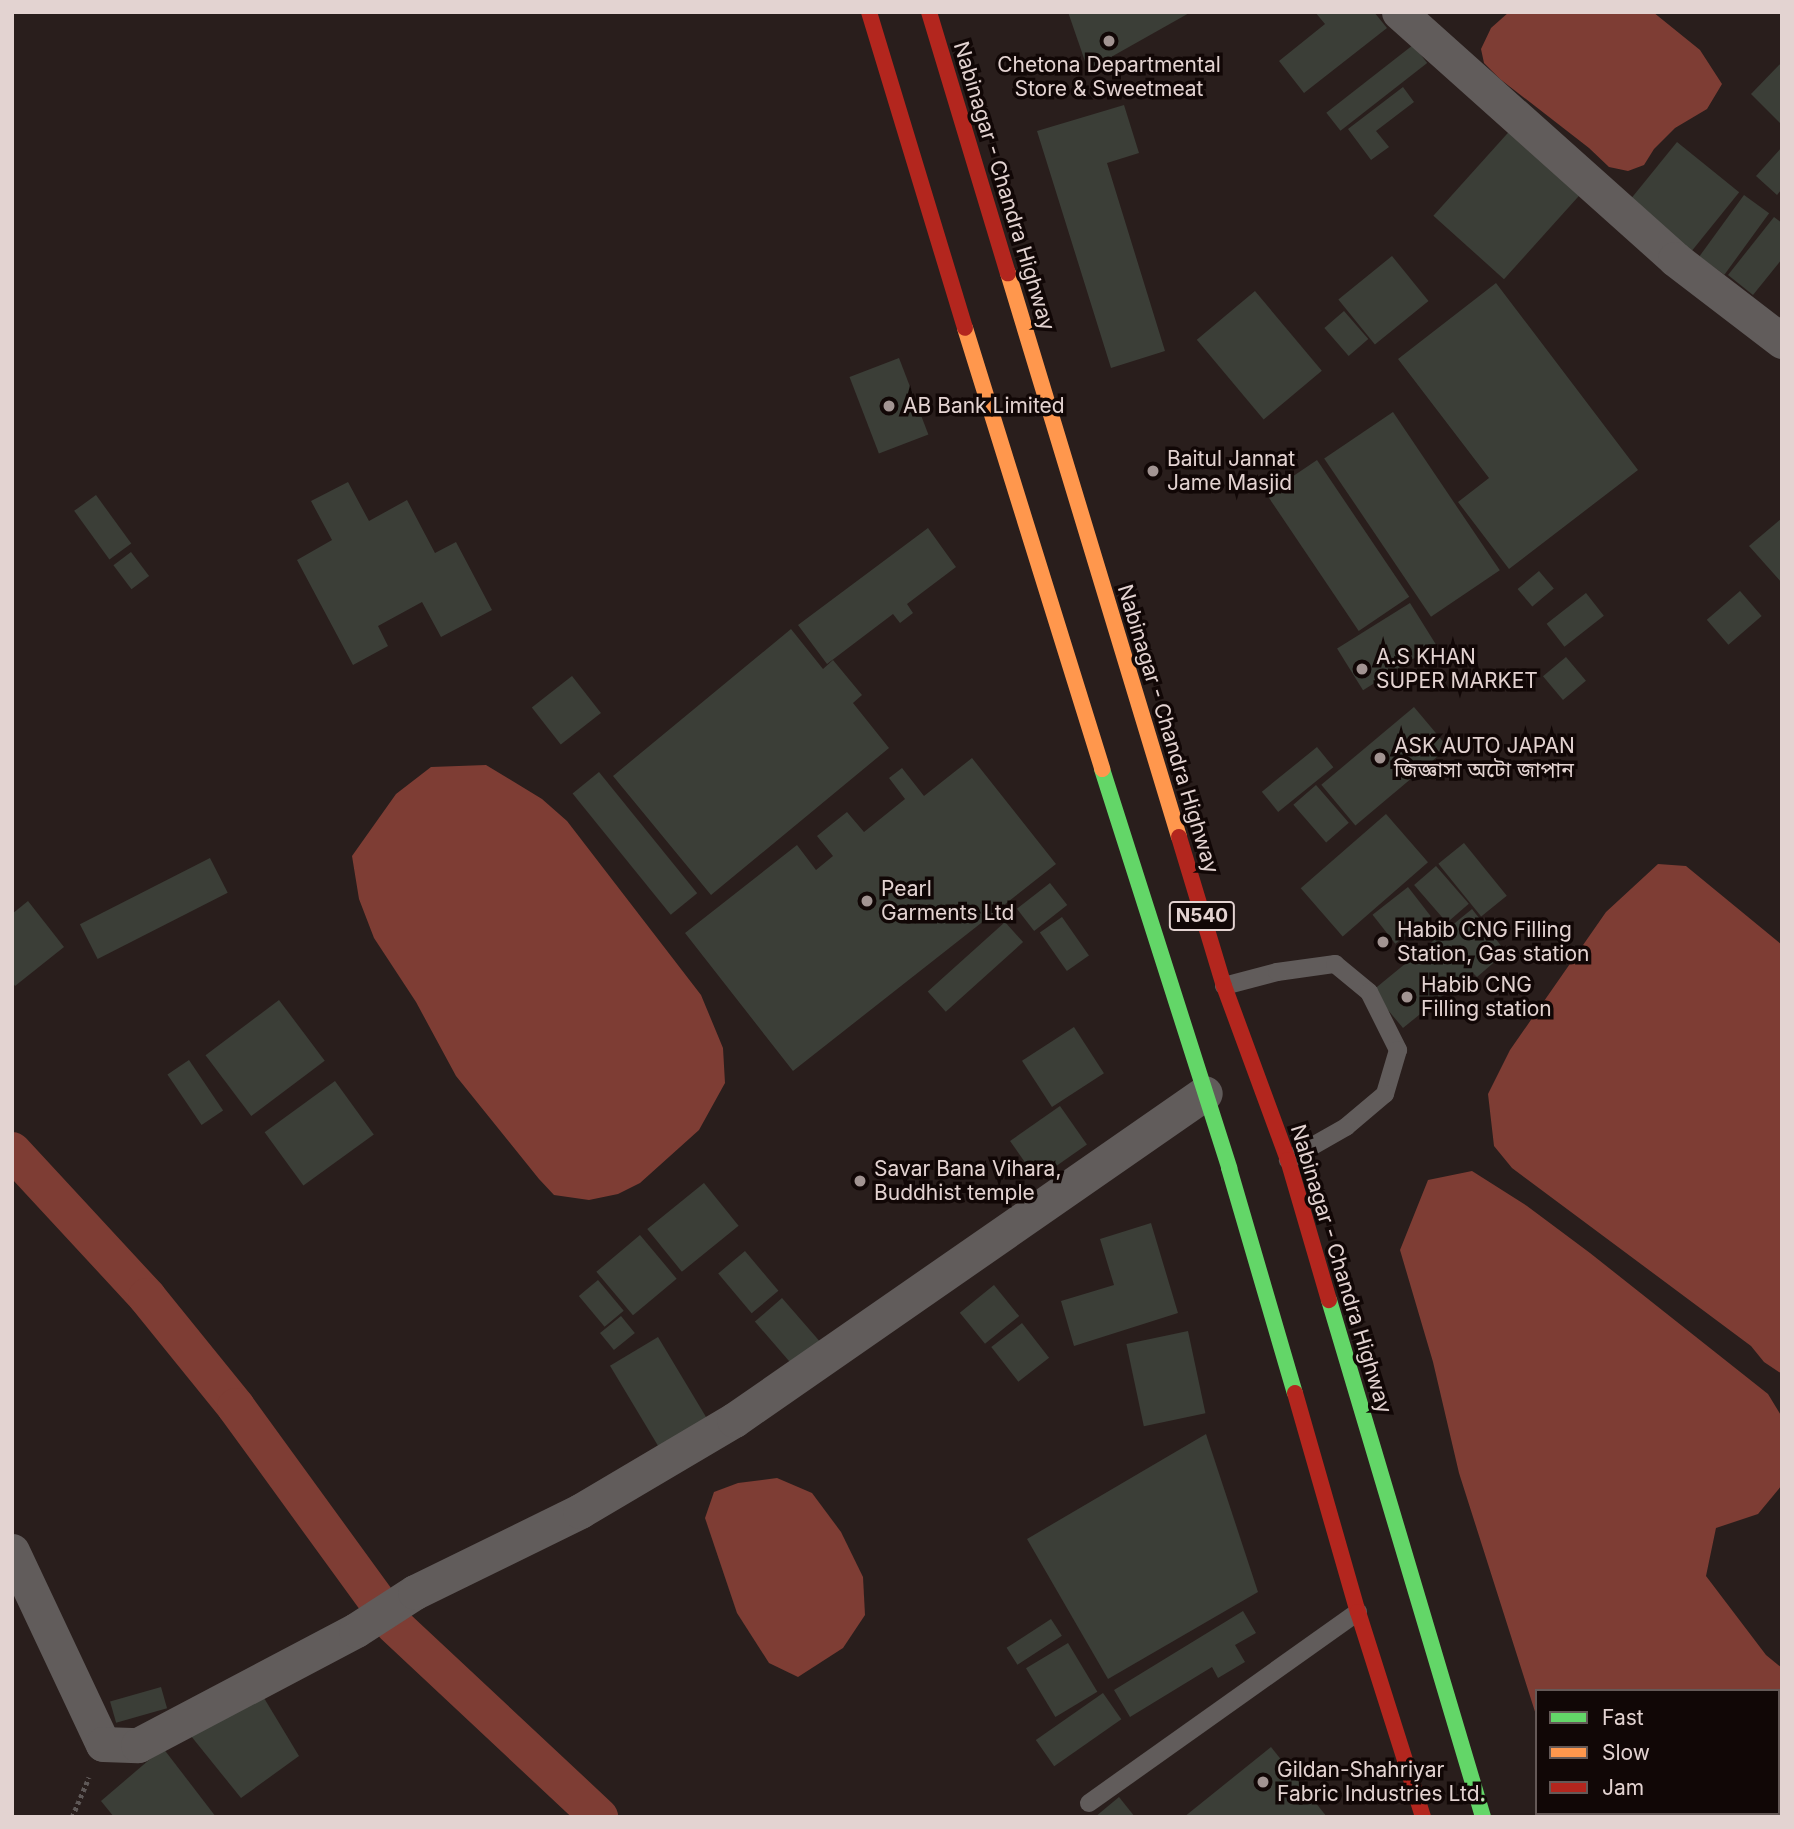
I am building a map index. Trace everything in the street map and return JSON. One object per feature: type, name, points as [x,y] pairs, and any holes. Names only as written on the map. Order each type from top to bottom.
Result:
[{"type":"highway","name":"N540","points":[[869,12],[1039,569],[1205,1093],[1358,1612],[1423,1817]]},
{"type":"highway","name":"Nabinagar - Chandra Highway","points":[[929,12],[1224,986],[1288,1160],[1483,1817]]},
{"type":"street","points":[[1399,12],[1675,259],[1782,341]]},
{"type":"street","points":[[12,1551],[103,1744],[138,1745],[356,1630],[415,1592],[580,1511],[734,1420],[1205,1093]]},
{"type":"lane","points":[[1224,986],[1277,972],[1335,964],[1369,992],[1398,1050],[1385,1094],[1346,1127],[1288,1160]]},
{"type":"lane","points":[[1089,1803],[1358,1612]]},
{"type":"path","points":[[72,1817],[103,1744]]},
{"type":"shaded area","points":[[1509,12],[1653,12],[1700,50],[1722,84],[1707,109],[1675,128],[1654,149],[1644,165],[1628,171],[1609,167],[1484,63],[1481,49],[1491,28]]},
{"type":"shaded area","points":[[486,765],[542,799],[567,821],[701,995],[723,1048],[725,1083],[699,1130],[640,1183],[618,1194],[589,1200],[554,1195],[539,1179],[456,1076],[416,1002],[374,938],[359,899],[352,856],[396,794],[431,767]]},
{"type":"shaded area","points":[[1658,864],[1686,866],[1782,945],[1782,1374],[1764,1362],[1751,1346],[1512,1168],[1494,1146],[1488,1094],[1510,1050],[1606,912]]},
{"type":"shaded area","points":[[1472,1171],[1527,1206],[1768,1394],[1782,1417],[1782,1485],[1758,1514],[1716,1528],[1706,1576],[1766,1655],[1782,1668],[1782,1817],[1569,1817],[1568,1815],[1780,1815],[1780,1689],[1535,1689],[1535,1712],[1459,1473],[1433,1362],[1400,1250],[1428,1180]]},
{"type":"shaded area","points":[[777,1478],[812,1493],[841,1532],[863,1577],[865,1615],[843,1648],[798,1677],[769,1663],[737,1613],[705,1518],[714,1492],[738,1483]]},
{"type":"building","name":"Chetona Departmental Store & Sweetmeat","points":[[1068,12],[1191,12],[1088,70]]},
{"type":"building","points":[[1315,12],[1374,12],[1387,28],[1304,93],[1279,61],[1325,24]]},
{"type":"building","points":[[1413,45],[1427,63],[1340,131],[1326,113]]},
{"type":"building","points":[[1782,62],[1782,121],[1780,123],[1751,94]]},
{"type":"building","points":[[1403,87],[1414,102],[1376,131],[1389,147],[1371,160],[1348,129]]},
{"type":"building","points":[[1124,105],[1139,153],[1107,163],[1165,351],[1111,368],[1037,131]]},
{"type":"building","points":[[1515,125],[1586,189],[1504,279],[1433,216]]},
{"type":"building","points":[[1677,142],[1739,192],[1691,252],[1629,202]]},
{"type":"building","points":[[1782,147],[1782,189],[1777,195],[1756,176]]},
{"type":"building","points":[[1744,195],[1769,213],[1724,275],[1699,256]]},
{"type":"building","points":[[1774,217],[1782,223],[1782,259],[1753,295],[1728,275]]},
{"type":"building","points":[[1392,256],[1429,301],[1375,344],[1338,299]]},
{"type":"building","points":[[1496,283],[1638,470],[1509,569],[1458,502],[1489,478],[1398,359]]},
{"type":"building","points":[[1255,291],[1322,371],[1264,420],[1197,340]]},
{"type":"building","points":[[1344,311],[1368,339],[1349,356],[1324,328]]},
{"type":"building","name":"AB Bank Limited","points":[[899,358],[928,435],[879,454],[850,377]]},
{"type":"building","points":[[1393,412],[1500,570],[1431,617],[1324,458]]},
{"type":"building","points":[[1317,460],[1409,597],[1359,631],[1266,494]]},
{"type":"building","points":[[348,482],[369,521],[407,500],[435,553],[456,542],[492,610],[441,637],[422,602],[378,626],[388,646],[353,665],[297,560],[332,540],[311,501]]},
{"type":"building","points":[[96,495],[131,544],[109,559],[74,511]]},
{"type":"building","points":[[1782,518],[1782,583],[1749,546]]},
{"type":"building","points":[[928,528],[956,567],[907,604],[913,613],[900,623],[893,614],[827,664],[798,625]]},
{"type":"building","points":[[131,552],[149,576],[131,589],[113,565]]},
{"type":"building","points":[[1539,571],[1554,589],[1532,607],[1518,589]]},
{"type":"building","points":[[1740,591],[1762,616],[1728,645],[1707,620]]},
{"type":"building","points":[[1586,593],[1604,616],[1564,647],[1547,624]]},
{"type":"building","points":[[1410,603],[1436,645],[1363,690],[1337,649]]},
{"type":"building","points":[[791,629],[823,669],[833,660],[862,695],[853,703],[889,748],[711,895],[613,776]]},
{"type":"building","points":[[1566,657],[1586,681],[1563,700],[1543,676]]},
{"type":"building","points":[[572,676],[601,713],[561,744],[532,707]]},
{"type":"building","points":[[1414,707],[1448,748],[1355,825],[1321,785]]},
{"type":"building","points":[[1317,747],[1333,767],[1278,812],[1262,792]]},
{"type":"building","name":"Pearl Garments Ltd","points":[[972,758],[1056,864],[793,1071],[685,933],[797,845],[816,870],[833,856],[817,836],[847,812],[864,832],[905,799],[889,778],[902,768],[924,796]]},
{"type":"building","points":[[599,772],[697,893],[671,915],[573,793]]},
{"type":"building","points":[[1316,785],[1349,823],[1326,842],[1293,805]]},
{"type":"building","points":[[1386,814],[1428,862],[1343,936],[1301,888]]},
{"type":"building","points":[[1464,843],[1507,896],[1481,917],[1438,864]]},
{"type":"building","points":[[210,858],[228,893],[98,959],[80,924]]},
{"type":"building","points":[[1436,866],[1469,904],[1447,923],[1414,885]]},
{"type":"building","points":[[1050,883],[1067,905],[1034,931],[1017,909]]},
{"type":"building","points":[[1408,887],[1431,916],[1395,944],[1373,915]]},
{"type":"building","points":[[28,901],[64,947],[15,986],[12,982],[12,914]]},
{"type":"building","points":[[1472,909],[1506,952],[1477,977],[1472,972],[1403,1028],[1372,991]]},
{"type":"building","points":[[1062,917],[1089,956],[1067,971],[1040,932]]},
{"type":"building","points":[[1005,922],[1023,942],[946,1012],[928,992]]},
{"type":"building","points":[[279,1000],[325,1061],[251,1116],[206,1055]]},
{"type":"building","points":[[1074,1027],[1104,1073],[1052,1107],[1022,1061]]},
{"type":"building","points":[[189,1060],[223,1111],[202,1125],[167,1075]]},
{"type":"building","points":[[335,1081],[374,1134],[303,1186],[265,1132]]},
{"type":"building","points":[[1060,1106],[1087,1145],[1037,1179],[1010,1141]]},
{"type":"building","points":[[704,1183],[739,1226],[682,1272],[647,1229]]},
{"type":"building","points":[[1151,1223],[1178,1313],[1074,1346],[1061,1301],[1114,1285],[1100,1239]]},
{"type":"building","points":[[640,1235],[677,1279],[633,1315],[596,1272]]},
{"type":"building","points":[[745,1251],[778,1291],[752,1313],[718,1273]]},
{"type":"building","points":[[598,1280],[624,1311],[605,1327],[579,1296]]},
{"type":"building","points":[[994,1285],[1019,1316],[985,1344],[960,1313]]},
{"type":"building","points":[[782,1298],[820,1342],[793,1365],[755,1322]]},
{"type":"building","points":[[621,1316],[635,1333],[614,1350],[600,1333]]},
{"type":"building","points":[[1022,1323],[1049,1358],[1018,1382],[991,1347]]},
{"type":"building","points":[[1188,1331],[1205,1413],[1144,1426],[1126,1344]]},
{"type":"building","points":[[658,1337],[707,1418],[659,1447],[610,1366]]},
{"type":"building","points":[[1206,1434],[1258,1592],[1108,1679],[1027,1539]]},
{"type":"building","points":[[1243,1611],[1256,1633],[1235,1645],[1245,1662],[1218,1678],[1212,1667],[1130,1717],[1114,1690]]},
{"type":"building","points":[[1051,1619],[1062,1636],[1017,1665],[1007,1648]]},
{"type":"building","points":[[1068,1643],[1097,1692],[1055,1717],[1026,1668]]},
{"type":"building","points":[[161,1687],[167,1708],[116,1723],[110,1702]]},
{"type":"building","points":[[261,1693],[299,1756],[241,1798],[191,1736]]},
{"type":"building","points":[[1103,1693],[1121,1719],[1054,1766],[1036,1740]]},
{"type":"building","name":"Gildan-Shahriyar Fabric Industries Ltd.","points":[[1271,1747],[1327,1817],[1184,1817]]},
{"type":"building","points":[[163,1748],[216,1817],[114,1817],[101,1801]]},
{"type":"building","points":[[1119,1797],[1135,1817],[1095,1817]]},
{"type":"waterway","points":[[12,1151],[147,1297],[236,1407],[375,1598]]},
{"type":"waterway","points":[[394,1625],[599,1817]]},
{"type":"traffic: fast","points":[[1102,769],[1229,1168],[1295,1393]]},
{"type":"traffic: fast","points":[[1329,1300],[1483,1817]]},
{"type":"traffic: slow","points":[[1008,273],[1179,837]]},
{"type":"traffic: slow","points":[[965,328],[1102,769]]},
{"type":"traffic: jam","points":[[869,12],[965,328]]},
{"type":"traffic: jam","points":[[929,12],[1008,273]]},
{"type":"traffic: jam","points":[[1179,837],[1224,986],[1288,1160],[1329,1300]]},
{"type":"traffic: jam","points":[[1295,1393],[1358,1612],[1423,1817]]},
{"type":"place","name":"Chetona Departmental Store & Sweetmeat","points":[[1109,41]]},
{"type":"place","name":"AB Bank Limited","points":[[889,406]]},
{"type":"place","name":"Baitul Jannat Jame Masjid","points":[[1153,471]]},
{"type":"place","name":"A.S KHAN SUPER MARKET","points":[[1362,669]]},
{"type":"place","name":"ASK AUTO JAPAN জিজ্ঞাসা অটো জাপান","points":[[1380,758]]},
{"type":"place","name":"Pearl Garments Ltd","points":[[867,901]]},
{"type":"place","name":"Habib CNG Filling Station, Gas station","points":[[1383,942]]},
{"type":"place","name":"Habib CNG Filling station","points":[[1407,997]]},
{"type":"place","name":"Savar Bana Vihara, Buddhist temple","points":[[860,1181]]},
{"type":"place","name":"Gildan-Shahriyar Fabric Industries Ltd.","points":[[1263,1782]]}]
